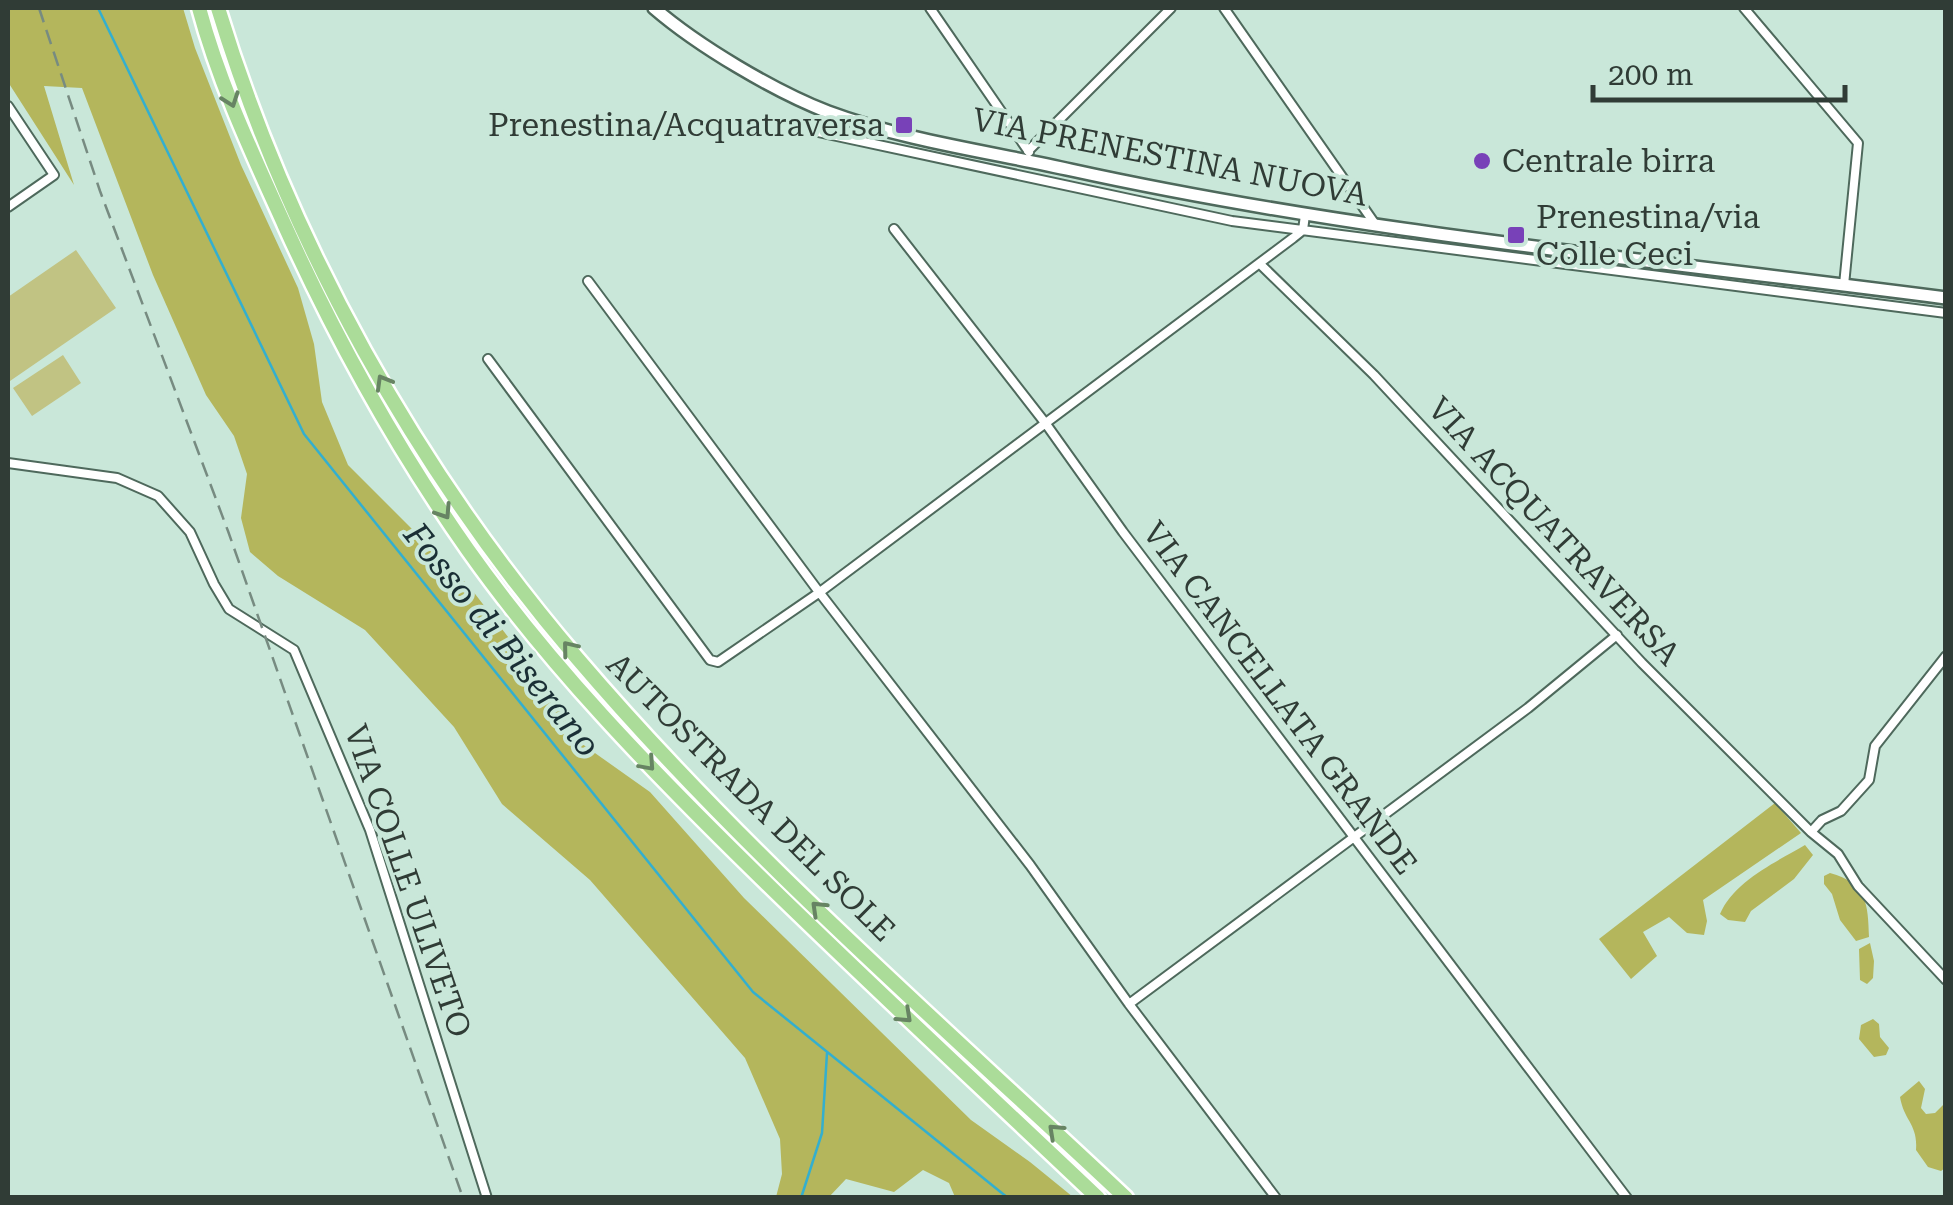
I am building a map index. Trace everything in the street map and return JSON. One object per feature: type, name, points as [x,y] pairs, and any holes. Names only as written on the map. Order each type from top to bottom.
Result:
[{"type":"highway","name":"AUTOSTRADA DEL SOLE","points":[[199,8],[243,134],[305,271],[376,405],[469,551],[560,666],[675,793],[1098,1198]]},
{"type":"highway","name":"AUTOSTRADA DEL SOLE","points":[[218,8],[260,130],[319,262],[390,394],[485,542],[576,657],[690,783],[1126,1198]]},
{"type":"main road","name":"VIA PRENESTINA NUOVA","points":[[654,8],[735,63],[828,112],[888,130],[1218,202],[1946,298]]},
{"type":"street","points":[[930,8],[1036,162]]},
{"type":"street","points":[[1028,151],[1171,8]]},
{"type":"street","points":[[1224,8],[1375,224]]},
{"type":"street","points":[[1744,8],[1858,143],[1844,285]]},
{"type":"street","points":[[8,106],[54,175],[8,207]]},
{"type":"street","points":[[818,132],[1172,210],[1946,313]]},
{"type":"street","points":[[488,359],[713,662],[721,662],[1260,264],[1303,230],[1305,215]]},
{"type":"street","name":"VIA CANCELLATA GRANDE","points":[[894,229],[1046,424],[1123,532],[1627,1198]]},
{"type":"street","name":"VIA ACQUATRAVERSA","points":[[1260,264],[1374,375],[1617,635],[1811,832],[1838,854],[1858,886],[1946,980]]},
{"type":"street","points":[[588,281],[1030,865],[1276,1198]]},
{"type":"street","name":"VIA COLLE ULIVETO","points":[[8,463],[117,478],[158,496],[190,532],[229,610],[294,650],[370,830],[486,1198]]},
{"type":"street","points":[[1130,1004],[1528,708],[1617,635]]},
{"type":"street","points":[[1811,832],[1869,780],[1875,746],[1946,656]]},
{"type":"green space","points":[[76,250],[116,308],[10,381],[8,297]]},
{"type":"green space","points":[[63,355],[81,383],[32,416],[13,388]]},
{"type":"shaded area","points":[[8,8],[183,8],[241,165],[298,288],[314,344],[322,402],[348,465],[469,586],[554,697],[578,741],[650,792],[744,898],[971,1120],[1073,1197],[955,1197],[949,1183],[923,1170],[894,1192],[846,1179],[829,1197],[776,1197],[782,1174],[780,1139],[745,1058],[590,880],[502,804],[454,727],[365,630],[278,576],[250,552],[241,518],[247,474],[234,436],[206,395],[153,275],[82,88],[44,86],[74,185],[8,82]]},
{"type":"shaded area","points":[[1775,803],[1801,833],[1703,900],[1707,921],[1704,935],[1687,933],[1669,917],[1643,932],[1657,956],[1631,979],[1599,939]]},
{"type":"shaded area","points":[[1805,845],[1813,855],[1794,879],[1751,911],[1745,922],[1728,920],[1720,914],[1745,882]]},
{"type":"shaded area","points":[[1830,873],[1852,883],[1863,896],[1869,937],[1856,941],[1840,920],[1832,894],[1824,884],[1824,876]]},
{"type":"shaded area","points":[[1870,943],[1873,978],[1867,984],[1860,980],[1859,949]]},
{"type":"shaded area","points":[[1873,1019],[1889,1048],[1886,1055],[1874,1057],[1859,1039],[1861,1025]]},
{"type":"shaded area","points":[[1919,1081],[1925,1089],[1921,1108],[1926,1114],[1935,1113],[1945,1103],[1945,1168],[1941,1171],[1928,1167],[1916,1150],[1915,1134],[1900,1097]]},
{"type":"waterway","name":"Fosso di Biserano","points":[[98,8],[304,434],[753,992],[1008,1198]]},
{"type":"waterway","points":[[801,1198],[822,1133],[827,1053]]},
{"type":"railway","points":[[39,8],[100,191],[228,531],[463,1198]]},
{"type":"place","name":"Prenestina/Acquatraversa","points":[[904,125]]},
{"type":"place","name":"Centrale birra","points":[[1482,161]]},
{"type":"place","name":"Prenestina/via Colle Ceci","points":[[1516,235]]}]
